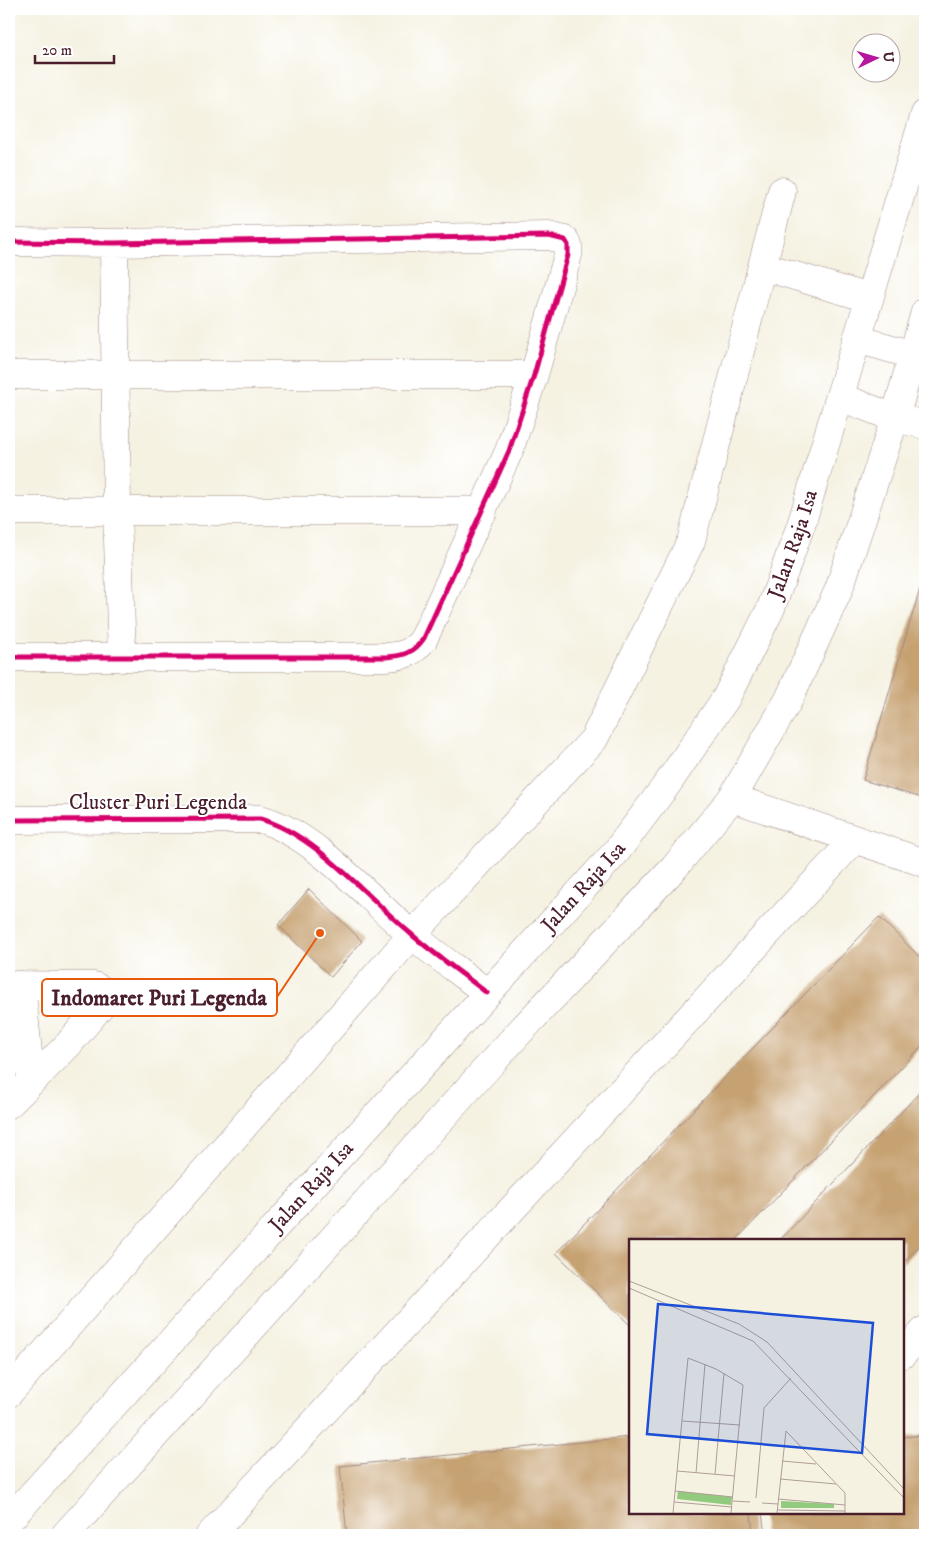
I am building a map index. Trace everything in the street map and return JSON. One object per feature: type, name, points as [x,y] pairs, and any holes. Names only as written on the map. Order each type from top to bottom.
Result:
[{"type":"street","name":"Jalan Raja Isa","points":[[9,1520],[616,852],[668,783],[726,698],[771,608],[801,525],[925,114]]},
{"type":"street","points":[[9,1393],[412,935],[594,739],[691,541],[782,191]]},
{"type":"street","points":[[9,242],[549,236],[565,240],[568,246],[568,255],[534,375],[509,451],[424,638],[407,654],[386,657],[9,657]]},
{"type":"street","points":[[114,242],[116,511],[122,658]]},
{"type":"street","points":[[762,266],[868,298]]},
{"type":"street","points":[[65,1535],[516,1036],[674,868],[732,798],[788,701],[839,589],[895,418],[919,358],[925,312]]},
{"type":"street","points":[[857,339],[919,358]]},
{"type":"street","points":[[9,375],[534,375]]},
{"type":"street","points":[[840,397],[895,418],[925,424]]},
{"type":"street","points":[[9,511],[483,511]]},
{"type":"street","points":[[732,798],[925,863]]},
{"type":"street","name":"Cluster Puri Legenda","points":[[9,820],[260,819],[274,822],[307,841],[412,935],[487,993]]},
{"type":"street","points":[[210,1535],[854,840]]},
{"type":"street","points":[[9,1104],[68,1045],[102,1004],[104,993],[98,987],[15,985],[31,1081]]},
{"type":"street","points":[[904,1353],[925,1330]]},
{"type":"building","points":[[925,572],[925,799],[863,780]]},
{"type":"building","points":[[309,889],[362,941],[331,977],[278,925]]},
{"type":"building","points":[[879,917],[925,962],[925,1043],[737,1239],[629,1239],[629,1324],[556,1253]]},
{"type":"building","points":[[925,1087],[925,1240],[904,1262],[904,1239],[781,1239]]},
{"type":"building","points":[[925,1435],[925,1535],[765,1535],[762,1514],[904,1514],[904,1437]]},
{"type":"building","points":[[629,1437],[629,1514],[751,1514],[753,1535],[347,1535],[340,1466]]},
{"type":"cycle path","points":[[9,242],[114,243],[549,236],[565,240],[568,245],[568,255],[534,375],[509,451],[424,638],[412,650],[403,655],[386,657],[9,657]]},
{"type":"cycle path","points":[[9,820],[260,819],[280,826],[300,838],[340,868],[420,942],[487,993]]},
{"type":"place","name":"Indomaret Puri Legenda","points":[[320,933]]}]
